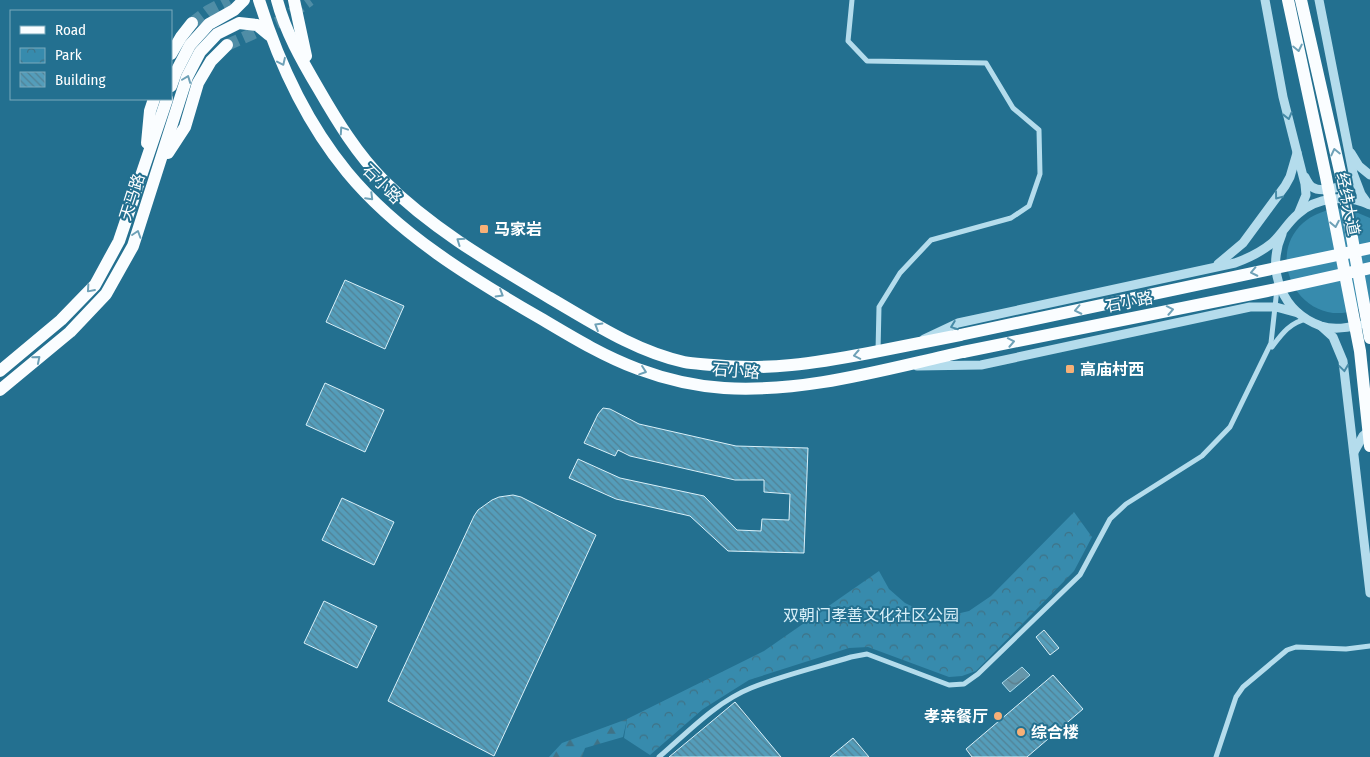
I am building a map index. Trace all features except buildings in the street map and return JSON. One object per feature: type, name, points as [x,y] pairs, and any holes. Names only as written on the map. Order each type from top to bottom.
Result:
[{"type":"main road","points":[[172,83],[190,45],[209,24],[234,10],[244,0]]},
{"type":"main road","name":"石小路","points":[[259,0],[270,36],[310,120],[342,166],[368,195],[392,217],[455,265],[498,293],[600,353],[638,369],[678,382],[722,388],[767,389],[822,382],[1370,268]]},
{"type":"main road","name":"石小路","points":[[277,0],[289,34],[310,75],[346,134],[365,160],[406,201],[429,220],[470,248],[611,334],[684,362],[769,368],[817,362],[905,347],[1370,248]]},
{"type":"main road","points":[[294,0],[310,75]]},
{"type":"main road","name":"经纬大道","points":[[1288,0],[1326,177],[1360,351],[1370,446]]},
{"type":"main road","name":"经纬大道","points":[[1302,0],[1341,176],[1370,338]]},
{"type":"main road","points":[[172,52],[180,37],[192,23]]},
{"type":"main road","name":"天马路","points":[[0,390],[70,332],[106,294],[133,246],[187,77],[200,52],[217,34],[239,23],[257,25],[270,36]]},
{"type":"main road","points":[[159,167],[185,127],[198,83],[211,61],[227,45]]},
{"type":"main road","points":[[146,162],[150,111],[154,100]]},
{"type":"main road","name":"天马路","points":[[0,371],[61,320],[95,285],[119,241],[167,100]]},
{"type":"street","points":[[852,0],[848,41],[867,61],[986,63],[1013,108],[1039,130],[1040,174],[1030,206],[1011,218],[932,240],[900,273],[879,307],[878,351]]},
{"type":"street","points":[[905,347],[958,323],[1235,263],[1250,257],[1273,242],[1298,213],[1306,195],[1283,97],[1265,0]]},
{"type":"street","points":[[1319,0],[1352,168],[1361,194],[1369,205]]},
{"type":"street","points":[[1347,146],[1359,166],[1370,175]]},
{"type":"street","points":[[1214,267],[1228,257],[1242,243],[1285,186],[1290,177],[1297,152]]},
{"type":"street","points":[[1302,173],[1310,185],[1320,190],[1340,187],[1345,184],[1348,181],[1352,168]]},
{"type":"street","points":[[1298,213],[1310,205],[1325,200],[1347,198],[1369,205]]},
{"type":"street","points":[[1283,232],[1279,241],[1275,262],[1278,282],[1282,294],[1298,313]]},
{"type":"street","points":[[658,757],[707,716],[751,688],[851,657],[867,654],[949,685],[964,684],[978,674],[1080,575],[1110,519],[1126,504],[1202,456],[1230,427],[1271,343],[1278,282]]},
{"type":"street","points":[[899,366],[981,365],[1250,307],[1276,307],[1298,313],[1322,326],[1341,329],[1363,324],[1370,320]]},
{"type":"street","points":[[1267,354],[1289,326],[1300,320],[1308,319]]},
{"type":"street","points":[[1322,326],[1333,337],[1344,361],[1370,593]]},
{"type":"street","points":[[1354,452],[1363,436],[1370,430]]},
{"type":"street","points":[[1216,757],[1236,697],[1243,687],[1280,655],[1296,647],[1346,649],[1370,646]]},
{"type":"green space","points":[[1333,208],[1351,210],[1370,218],[1370,303],[1357,310],[1342,313],[1325,311],[1311,305],[1291,281],[1287,266],[1287,251],[1292,236],[1306,220]]},
{"type":"green space","name":"双朝门孝善文化社区公园","points":[[1074,512],[1092,537],[1074,571],[976,671],[962,676],[949,677],[868,647],[849,648],[749,680],[703,709],[650,755],[624,738],[627,719],[764,651],[879,571],[889,589],[905,603],[924,612],[948,616],[969,611],[991,596]]},
{"type":"green space","points":[[627,719],[623,737],[585,748],[582,757],[549,757],[562,743]]},
{"type":"water","points":[[1022,667],[1030,675],[1010,692],[1002,683]]},
{"type":"tunnel","points":[[192,23],[208,11],[229,0]]},
{"type":"tunnel","points":[[227,45],[281,21],[310,0]]},
{"type":"place","name":"马家岩","points":[[484,229]]},
{"type":"place","name":"高庙村西","points":[[1070,369]]},
{"type":"place","name":"孝亲餐厅","points":[[998,716]]},
{"type":"place","name":"综合楼","points":[[1021,732]]}]
